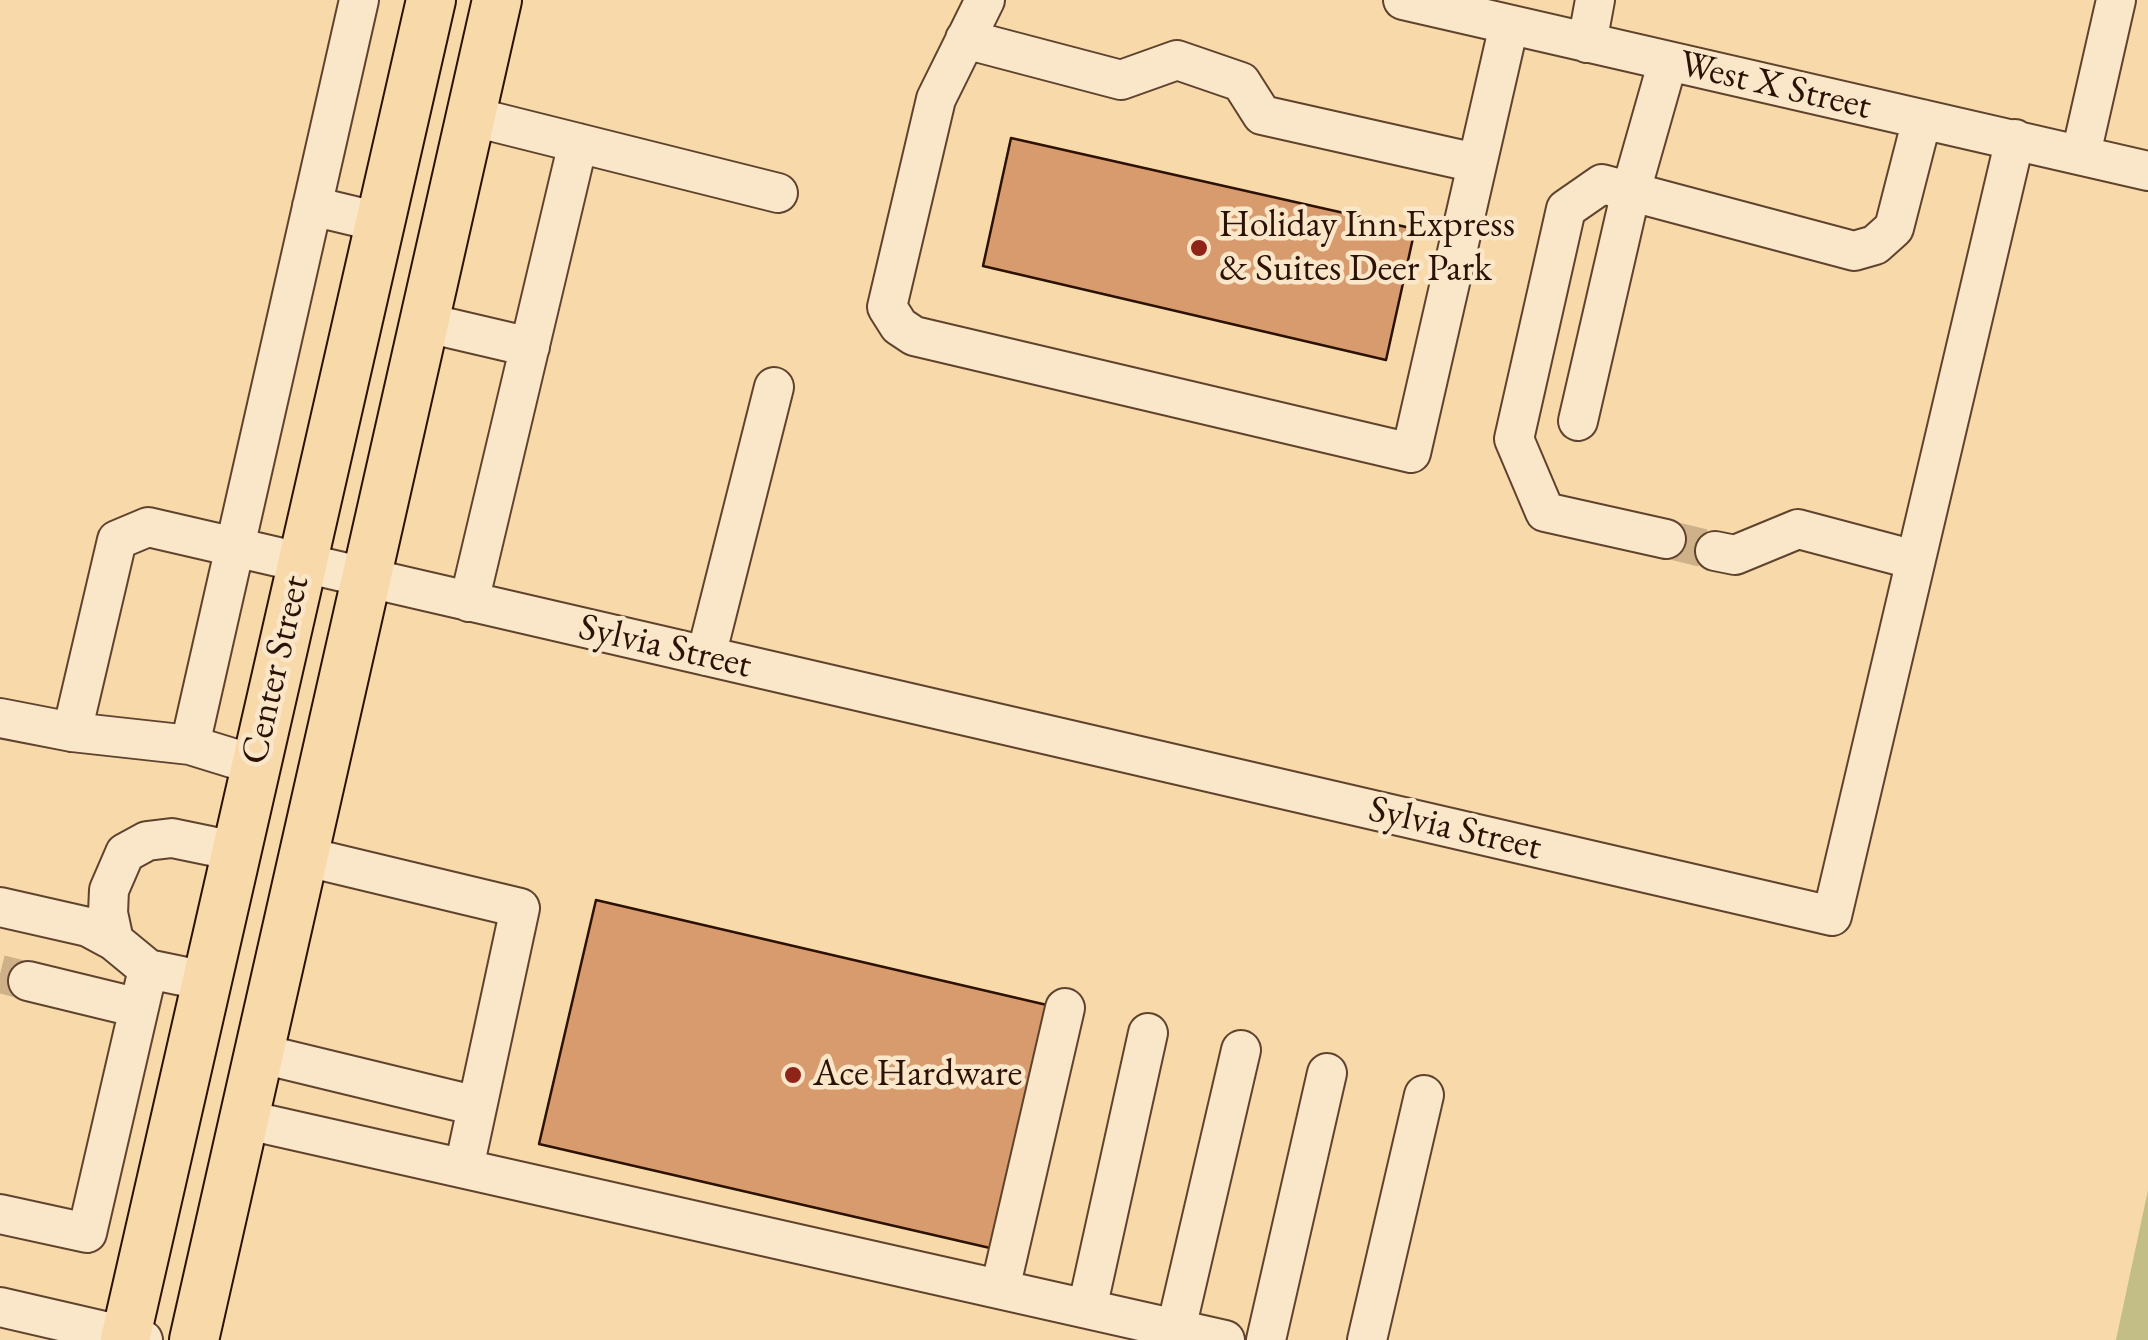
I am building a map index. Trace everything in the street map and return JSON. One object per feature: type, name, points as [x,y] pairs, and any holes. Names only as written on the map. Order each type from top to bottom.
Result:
[{"type":"main road","name":"Center Street","points":[[132,1339],[179,1101],[431,0]]},
{"type":"main road","name":"Center Street","points":[[194,1340],[497,0]]},
{"type":"main road","points":[[179,1101],[243,1119]]},
{"type":"street","points":[[190,745],[358,0]]},
{"type":"street","points":[[984,0],[936,99],[888,308],[899,326],[914,336],[1411,453],[1509,24]]},
{"type":"street","name":"West X Street","points":[[1403,0],[2148,171]]},
{"type":"street","points":[[1587,43],[1596,0]]},
{"type":"street","points":[[2081,154],[2116,0]]},
{"type":"street","points":[[965,40],[1122,80],[1177,60],[1241,82],[1262,115],[1476,163]]},
{"type":"street","points":[[1578,421],[1630,191],[1668,61]]},
{"type":"street","points":[[470,116],[778,193]]},
{"type":"street","points":[[1666,540],[1545,512],[1514,439],[1566,210],[1602,184],[1854,250],[1875,245],[1894,228],[1922,119]]},
{"type":"street","name":"Sylvia Street","points":[[72,732],[117,540],[148,527],[1832,916],[2015,139]]},
{"type":"street","points":[[469,602],[578,144]]},
{"type":"street","points":[[312,206],[379,222]]},
{"type":"street","points":[[423,322],[530,347]]},
{"type":"street","points":[[706,656],[774,387]]},
{"type":"street","points":[[1716,551],[1735,556],[1798,529],[1916,560]]},
{"type":"street","points":[[0,718],[72,732],[190,745],[255,765]]},
{"type":"street","points":[[114,940],[108,913],[109,890],[125,853],[147,841],[172,838],[235,851]]},
{"type":"street","points":[[303,856],[520,908],[464,1168]]},
{"type":"street","points":[[0,906],[88,927],[114,940],[148,968],[206,981]]},
{"type":"street","points":[[0,1214],[87,1233],[148,968]]},
{"type":"street","points":[[28,981],[139,1008]]},
{"type":"street","points":[[1000,1289],[1065,1008]]},
{"type":"street","points":[[1087,1309],[1148,1032]]},
{"type":"street","points":[[1176,1329],[1242,1050]]},
{"type":"street","points":[[258,1054],[478,1106]]},
{"type":"street","points":[[1266,1340],[1327,1073]]},
{"type":"street","points":[[1366,1340],[1424,1094]]},
{"type":"street","points":[[243,1119],[1225,1340]]},
{"type":"street","points":[[104,1159],[163,1174]]},
{"type":"street","points":[[0,1307],[132,1339]]},
{"type":"shaded area","points":[[2148,1190],[2148,1340],[2116,1340]]},
{"type":"building","name":"Holiday Inn Express & Suites Deer Park","points":[[1011,138],[1415,229],[1386,360],[983,266]]},
{"type":"building","name":"Ace Hardware","points":[[596,900],[1047,1005],[990,1248],[539,1144]]},
{"type":"tunnel","points":[[1666,539],[1715,551]]},
{"type":"tunnel","points":[[0,974],[28,981]]},
{"type":"place","name":"Holiday Inn Express & Suites Deer Park","points":[[1199,248]]},
{"type":"place","name":"Ace Hardware","points":[[793,1075]]}]
